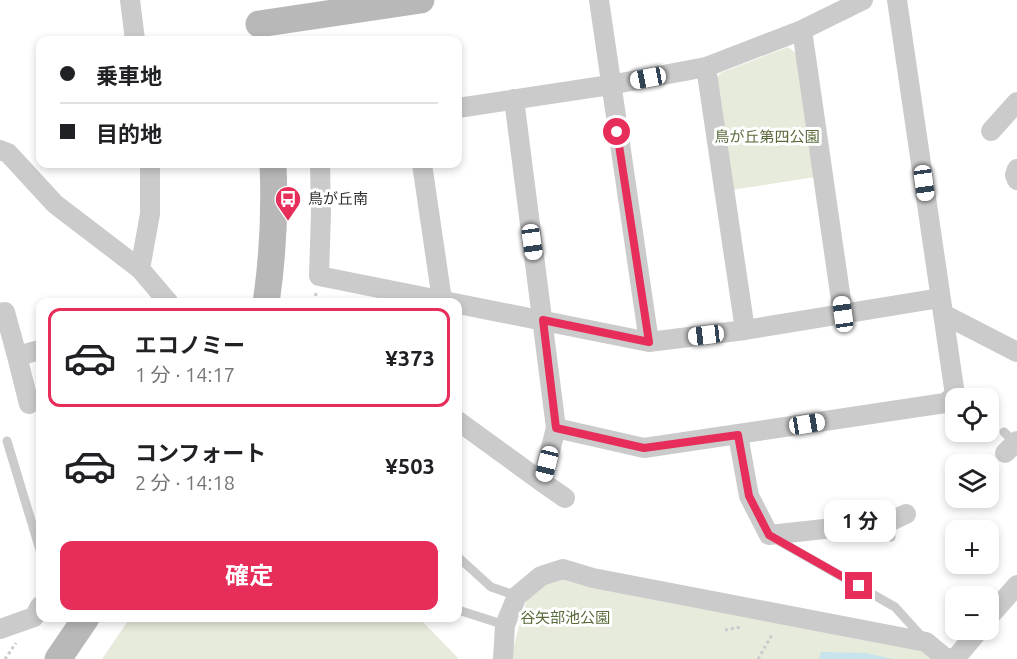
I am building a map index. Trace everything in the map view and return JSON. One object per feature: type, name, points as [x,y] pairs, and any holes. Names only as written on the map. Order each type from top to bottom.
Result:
[{"type":"street","points":[[129,0],[134,36]]},
{"type":"street","points":[[258,21],[421,0]]},
{"type":"street","points":[[599,0],[649,342]]},
{"type":"street","points":[[462,107],[610,85],[706,67],[802,30],[863,0]]},
{"type":"street","points":[[556,428],[644,448],[945,403],[955,395],[897,0]]},
{"type":"street","points":[[802,30],[843,314]]},
{"type":"street","points":[[706,67],[745,330]]},
{"type":"street","points":[[514,99],[556,428],[543,482]]},
{"type":"street","points":[[991,132],[1013,114]]},
{"type":"street","points":[[0,150],[8,153],[55,204],[140,269],[165,298]]},
{"type":"street","points":[[140,269],[150,214],[150,168]]},
{"type":"street","points":[[267,298],[273,234],[273,168]]},
{"type":"street","points":[[320,168],[319,276],[432,298]]},
{"type":"street","points":[[423,168],[442,298]]},
{"type":"street","points":[[1017,169],[1015,175],[1017,180]]},
{"type":"street","points":[[462,304],[649,342],[745,330],[843,314],[942,306],[1017,352]]},
{"type":"street","points":[[0,313],[5,312],[30,404]]},
{"type":"street","points":[[17,356],[36,351]]},
{"type":"street","points":[[462,424],[565,498]]},
{"type":"street","points":[[738,435],[749,496],[769,535],[895,524]]},
{"type":"street","points":[[503,659],[506,625],[517,596],[541,576],[564,569],[593,578],[926,642],[944,657],[955,659],[971,640]]},
{"type":"street","points":[[999,607],[1015,590]]},
{"type":"street","points":[[0,628],[34,617],[36,613]]},
{"type":"street","points":[[58,659],[83,622]]},
{"type":"lane","points":[[7,441],[36,537]]},
{"type":"lane","points":[[769,535],[895,607],[926,642]]},
{"type":"lane","points":[[462,561],[491,587],[517,596]]},
{"type":"lane","points":[[462,611],[506,625]]},
{"type":"green space","name":"鳥が丘第四公園","points":[[788,47],[797,54],[815,177],[732,190],[717,78],[720,73]]},
{"type":"green space","name":"谷矢部池公園","points":[[558,574],[924,646],[938,659],[510,659],[526,602],[539,583]]},
{"type":"green space","points":[[127,622],[423,622],[459,659],[102,659]]},
{"type":"water","points":[[821,652],[865,653],[893,659],[819,659]]},
{"type":"place","name":"鳥が丘南","points":[[288,222]]},
{"type":"route","points":[[617,132],[649,342],[543,320],[556,428],[644,448],[738,435],[749,496],[769,535],[859,586]]}]
